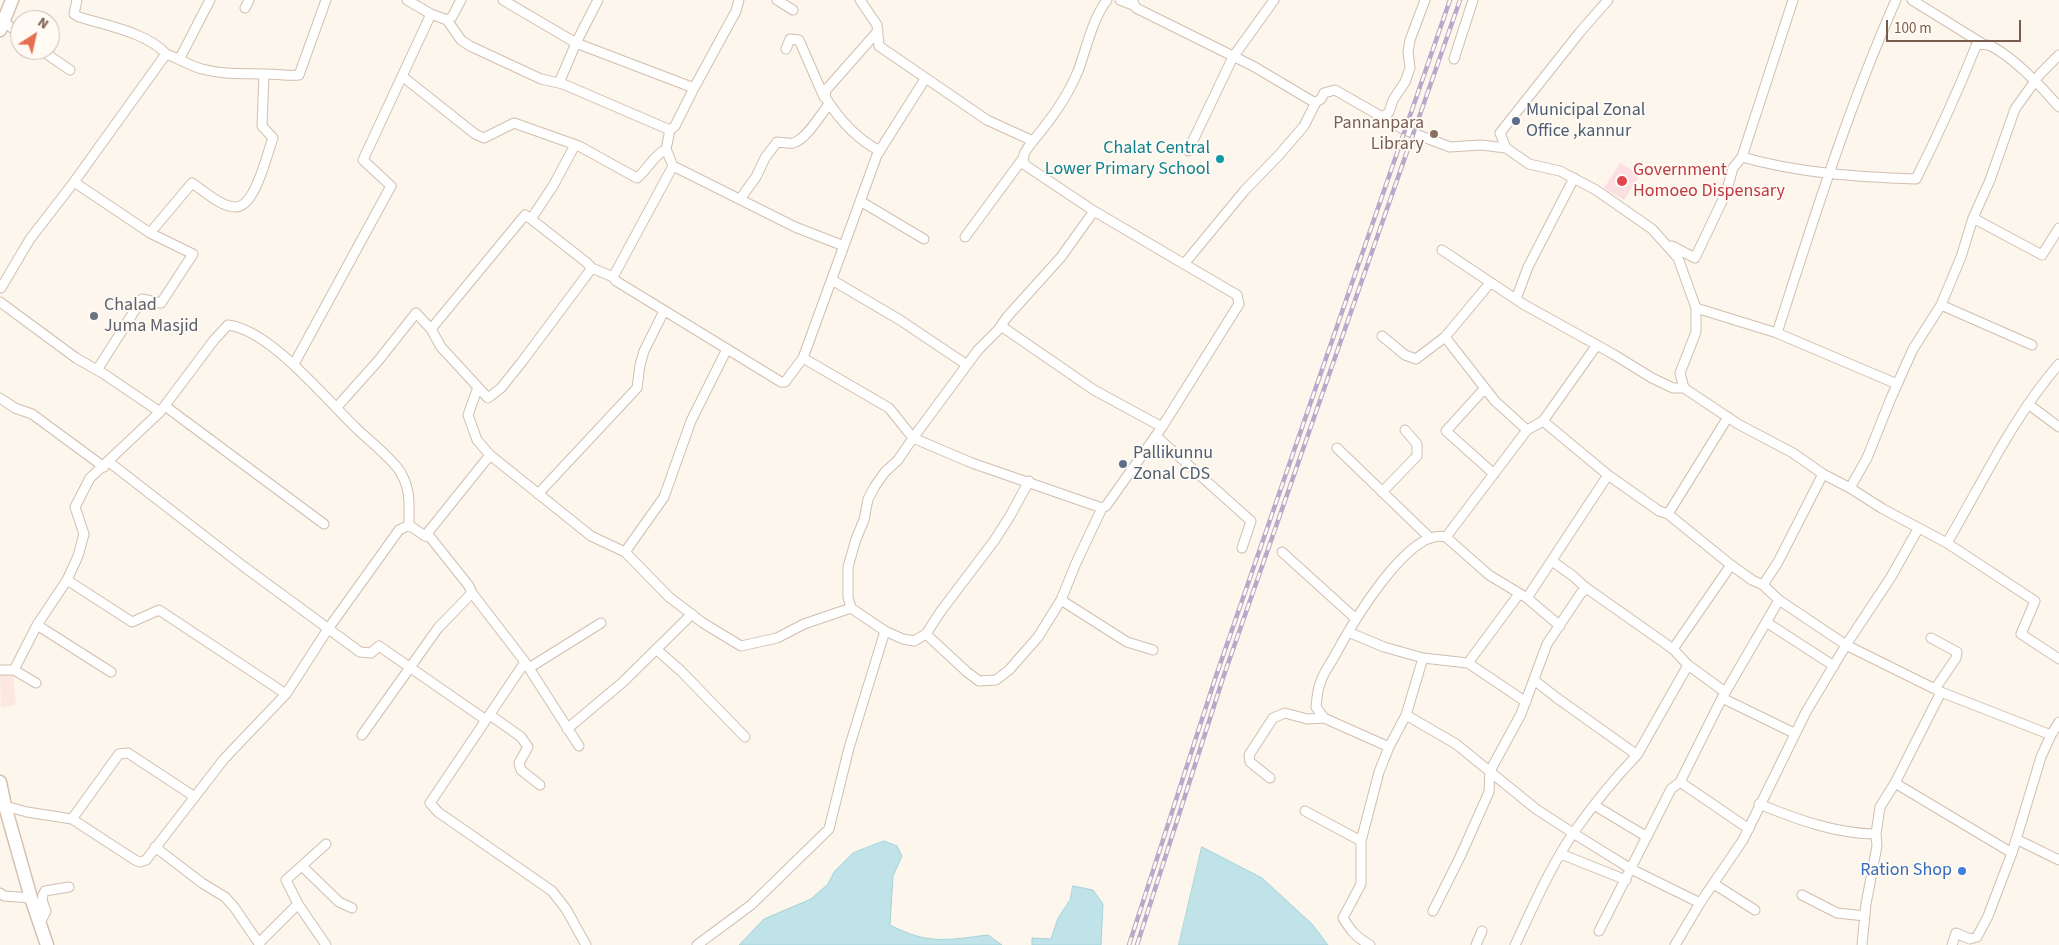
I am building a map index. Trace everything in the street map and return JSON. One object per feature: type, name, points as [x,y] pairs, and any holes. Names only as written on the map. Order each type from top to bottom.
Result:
[{"type":"main road","points":[[2,26],[12,0]]},
{"type":"main road","points":[[0,782],[31,898],[46,944]]},
{"type":"street","points":[[77,0],[74,14],[79,17],[146,40],[160,47],[166,54],[180,58],[200,68],[230,74],[264,74],[285,77],[299,75],[326,0]]},
{"type":"street","points":[[180,58],[210,0]]},
{"type":"street","points":[[408,0],[431,14],[447,20],[461,40],[470,46],[540,79],[559,83],[670,130]]},
{"type":"street","points":[[447,20],[452,18],[460,0]]},
{"type":"street","points":[[503,0],[576,43],[694,88]]},
{"type":"street","points":[[559,83],[576,43],[598,0]]},
{"type":"street","points":[[739,0],[736,11],[675,126],[670,130],[666,149],[673,166],[795,226],[844,246]]},
{"type":"street","points":[[777,0],[793,10]]},
{"type":"street","points":[[860,0],[877,25],[879,46],[987,120],[1033,141]]},
{"type":"street","points":[[965,237],[1024,157],[1033,141],[1065,100],[1099,13],[1107,0]]},
{"type":"street","points":[[1120,0],[1132,2],[1136,8],[1233,58],[1254,66],[1316,102]]},
{"type":"street","points":[[1188,151],[1233,58],[1274,0]]},
{"type":"street","points":[[1383,117],[1388,112],[1393,100],[1405,82],[1410,68],[1408,52],[1410,40],[1425,0]]},
{"type":"street","points":[[1454,59],[1473,0]]},
{"type":"street","points":[[1506,148],[1500,133],[1580,32],[1608,0]]},
{"type":"street","points":[[1663,241],[1695,258],[1726,193],[1733,168],[1742,157],[1793,0]]},
{"type":"street","points":[[1777,333],[1829,173],[1879,38],[1896,0]]},
{"type":"street","points":[[1912,0],[1983,44],[1992,46],[2035,81],[2059,107]]},
{"type":"street","points":[[294,364],[392,186],[363,160],[431,14]]},
{"type":"street","points":[[740,199],[756,178],[764,158],[776,142],[792,143],[806,134],[827,101],[826,90],[878,31]]},
{"type":"street","points":[[786,48],[790,39],[799,40],[827,101],[852,131],[866,144],[880,152]]},
{"type":"street","points":[[1742,157],[1766,164],[1829,173],[1916,179],[1962,82],[1976,46],[1983,44]]},
{"type":"street","points":[[0,288],[30,239],[74,182],[166,54]]},
{"type":"street","points":[[1850,488],[1867,458],[1897,384],[1914,349],[1941,305],[1961,257],[1973,218],[1990,180],[2015,109],[2035,81],[2059,55]]},
{"type":"street","points":[[56,60],[70,70]]},
{"type":"street","points":[[150,233],[192,183],[222,202],[235,207],[246,203],[260,178],[273,138],[262,126],[264,74]]},
{"type":"street","points":[[402,76],[475,134],[484,138],[514,123],[575,145],[636,178],[646,169],[656,154],[666,149]]},
{"type":"street","points":[[431,329],[525,215],[592,268],[614,277],[616,281],[664,311],[781,382],[785,382],[803,358],[860,201],[880,152],[925,79]]},
{"type":"street","points":[[1184,264],[1245,190],[1279,156],[1304,126],[1316,102],[1324,93],[1335,90],[1406,130],[1450,147],[1480,145],[1506,148],[1529,164],[1560,171],[1596,190],[1652,229],[1678,258],[1696,308],[1696,332],[1680,373],[1684,388]]},
{"type":"street","points":[[531,219],[553,186],[575,145]]},
{"type":"street","points":[[926,634],[979,681],[996,680],[1010,670],[1038,637],[1061,600],[1102,508],[1106,506],[1156,436],[1239,304],[1237,296],[1094,211],[1025,165],[1024,157]]},
{"type":"street","points":[[614,277],[673,166]]},
{"type":"street","points":[[1516,300],[1528,267],[1574,178]]},
{"type":"street","points":[[74,182],[150,233],[193,254],[162,303],[142,299],[97,370]]},
{"type":"street","points":[[860,201],[924,239]]},
{"type":"street","points":[[1029,481],[994,541],[926,634],[914,641],[903,639],[866,620],[851,608],[848,597],[848,567],[864,520],[868,499],[885,472],[898,460],[978,350],[1060,257],[1094,211]]},
{"type":"street","points":[[1973,218],[2042,255],[2059,228]]},
{"type":"street","points":[[1442,250],[1516,300],[1652,378],[1673,388],[1684,388],[1728,417],[1793,453],[1823,474],[1918,529],[1947,543],[2035,601],[2021,634],[2059,659]]},
{"type":"street","points":[[336,408],[378,361],[416,313],[431,329],[441,347],[488,398],[501,388],[592,268]]},
{"type":"street","points":[[832,280],[900,320],[967,365]]},
{"type":"street","points":[[1382,336],[1405,355],[1416,359],[1445,337],[1490,283]]},
{"type":"street","points":[[0,302],[76,358],[163,409],[324,524]]},
{"type":"street","points":[[1941,305],[2032,345]]},
{"type":"street","points":[[1696,308],[1777,333],[1897,384]]},
{"type":"street","points":[[538,494],[637,388],[644,351],[664,311]]},
{"type":"street","points":[[14,670],[37,626],[67,580],[78,556],[84,534],[74,507],[90,478],[163,409],[214,340],[228,325],[248,330],[294,364],[400,470],[409,488],[409,525]]},
{"type":"street","points":[[1001,326],[1094,390],[1162,427]]},
{"type":"street","points":[[1445,337],[1495,401],[1527,430]]},
{"type":"street","points":[[1446,538],[1527,430],[1543,421],[1597,345]]},
{"type":"street","points":[[625,552],[664,497],[691,421],[727,349]]},
{"type":"street","points":[[803,358],[889,408],[913,438],[972,463],[1029,481],[1102,508]]},
{"type":"street","points":[[1947,543],[2028,404],[2059,364]]},
{"type":"street","points":[[478,387],[468,415],[477,440],[490,455],[591,536],[625,552],[669,597],[741,646],[777,638],[804,624],[851,608]]},
{"type":"street","points":[[1485,388],[1446,431],[1494,474]]},
{"type":"street","points":[[0,398],[15,408],[32,414],[106,464],[360,652],[371,654],[379,646],[411,666],[428,681],[521,737],[528,748],[519,764],[521,770],[540,785]]},
{"type":"street","points":[[2028,404],[2059,426]]},
{"type":"street","points":[[1668,514],[1728,417]]},
{"type":"street","points":[[1543,421],[1608,476],[1659,511],[1668,514],[1731,565],[1752,580],[1763,585],[1778,600],[1846,645],[1938,691],[2051,735]]},
{"type":"street","points":[[1382,492],[1417,456],[1418,444],[1405,430]]},
{"type":"street","points":[[1156,436],[1250,521],[1242,548]]},
{"type":"street","points":[[1337,448],[1430,538]]},
{"type":"street","points":[[425,536],[490,455]]},
{"type":"street","points":[[1763,585],[1778,562],[1823,474]]},
{"type":"street","points":[[1468,663],[1552,561],[1608,476]]},
{"type":"street","points":[[409,525],[430,538],[468,586],[527,665],[579,746]]},
{"type":"street","points":[[5,806],[27,812],[72,819],[140,862],[146,860],[224,759],[286,694],[328,629],[399,530],[409,525]]},
{"type":"street","points":[[1675,945],[1749,829],[1794,732],[1846,645],[1891,577],[1918,529]]},
{"type":"street","points":[[1324,718],[1316,707],[1320,683],[1364,604],[1408,552],[1430,538],[1438,535],[1446,538],[1489,575],[1523,596],[1560,626]]},
{"type":"street","points":[[1282,552],[1356,618]]},
{"type":"street","points":[[1552,561],[1585,587],[1673,649],[1688,665],[1724,695],[1794,732]]},
{"type":"street","points":[[1673,649],[1731,565]]},
{"type":"street","points":[[67,580],[132,622],[159,610],[286,694]]},
{"type":"street","points":[[1433,911],[1489,792],[1490,772],[1526,702],[1547,644],[1581,593],[1587,589],[1585,587]]},
{"type":"street","points":[[362,735],[438,628],[472,593]]},
{"type":"street","points":[[1061,600],[1128,642],[1153,650]]},
{"type":"street","points":[[1599,930],[1671,789],[1680,782],[1724,695],[1778,600]]},
{"type":"street","points":[[567,729],[623,682],[692,614]]},
{"type":"street","points":[[1766,622],[1834,666]]},
{"type":"street","points":[[586,945],[584,938],[566,909],[552,891],[438,812],[430,803],[488,717],[527,665],[601,623]]},
{"type":"street","points":[[37,626],[111,672]]},
{"type":"street","points":[[697,945],[751,905],[829,829],[849,748],[885,631]]},
{"type":"street","points":[[1348,632],[1384,647],[1423,658],[1468,663],[1526,702]]},
{"type":"street","points":[[1862,945],[1877,846],[1876,834],[1880,807],[1895,783],[1938,691],[1956,658],[1957,652],[1931,638]]},
{"type":"street","points":[[656,650],[681,670],[746,737]]},
{"type":"street","points":[[1370,945],[1359,940],[1352,933],[1343,918],[1361,884],[1361,841],[1379,772],[1388,747],[1406,715],[1423,658]]},
{"type":"street","points":[[1515,945],[1573,833],[1613,780],[1637,755],[1688,665]]},
{"type":"street","points":[[0,670],[14,670],[36,683]]},
{"type":"street","points":[[1534,680],[1637,755]]},
{"type":"street","points":[[1270,778],[1250,762],[1249,755],[1273,718],[1285,712],[1307,719],[1324,718],[1388,747]]},
{"type":"street","points":[[1406,715],[1456,744],[1536,809],[1573,833],[1631,870],[1700,904]]},
{"type":"street","points":[[1952,945],[1956,932],[1970,939],[1976,937],[1988,916],[2012,853],[2042,757],[2051,735],[2059,722]]},
{"type":"street","points":[[72,819],[119,754],[128,752],[196,797]]},
{"type":"street","points":[[1680,782],[1749,829]]},
{"type":"street","points":[[1895,783],[2012,853]]},
{"type":"street","points":[[1759,804],[1799,820],[1859,834],[1876,834]]},
{"type":"street","points":[[1594,805],[1647,837]]},
{"type":"street","points":[[1305,811],[1361,841]]},
{"type":"street","points":[[2016,839],[2059,860]]},
{"type":"street","points":[[326,844],[286,880],[298,904],[326,945]]},
{"type":"street","points":[[155,846],[202,883],[225,897],[260,944],[298,904]]},
{"type":"street","points":[[1561,854],[1626,880]]},
{"type":"street","points":[[302,866],[339,902],[352,908]]},
{"type":"street","points":[[1714,884],[1755,910]]},
{"type":"street","points":[[40,923],[46,911],[42,901],[42,895],[45,891],[69,887]]},
{"type":"street","points":[[0,893],[4,896],[31,898]]},
{"type":"street","points":[[1802,895],[1837,913],[1865,916]]},
{"type":"street","points":[[1476,945],[1482,930]]},
{"type":"shaded area","name":"Government Homoeo Dispensary","points":[[1620,163],[1640,175],[1624,200],[1604,188]]},
{"type":"shaded area","points":[[0,673],[13,674],[16,705],[1,708]]},
{"type":"water","points":[[884,841],[897,846],[902,856],[893,876],[890,925],[916,936],[927,938],[949,939],[988,935],[1002,945],[739,945],[764,919],[811,899],[828,884],[834,872],[853,853]]},
{"type":"water","points":[[1202,847],[1262,878],[1312,924],[1328,945],[1179,945]]},
{"type":"water","points":[[1073,886],[1093,890],[1103,904],[1101,945],[1032,945],[1032,938],[1051,939],[1058,918],[1070,900]]},
{"type":"railway","points":[[1129,945],[1216,676],[1450,0]]},
{"type":"railway","points":[[1137,945],[1223,678],[1460,0]]},
{"type":"place","name":"Municipal Zonal Office ,kannur","points":[[1516,121]]},
{"type":"place","name":"Pannanpara Library","points":[[1434,134]]},
{"type":"place","name":"Chalat Central Lower Primary School","points":[[1220,159]]},
{"type":"place","name":"Government Homoeo Dispensary","points":[[1622,181]]},
{"type":"place","name":"Chalad Juma Masjid","points":[[94,316]]},
{"type":"place","name":"Pallikunnu Zonal CDS","points":[[1123,464]]},
{"type":"place","name":"Ration Shop","points":[[1962,871]]}]
